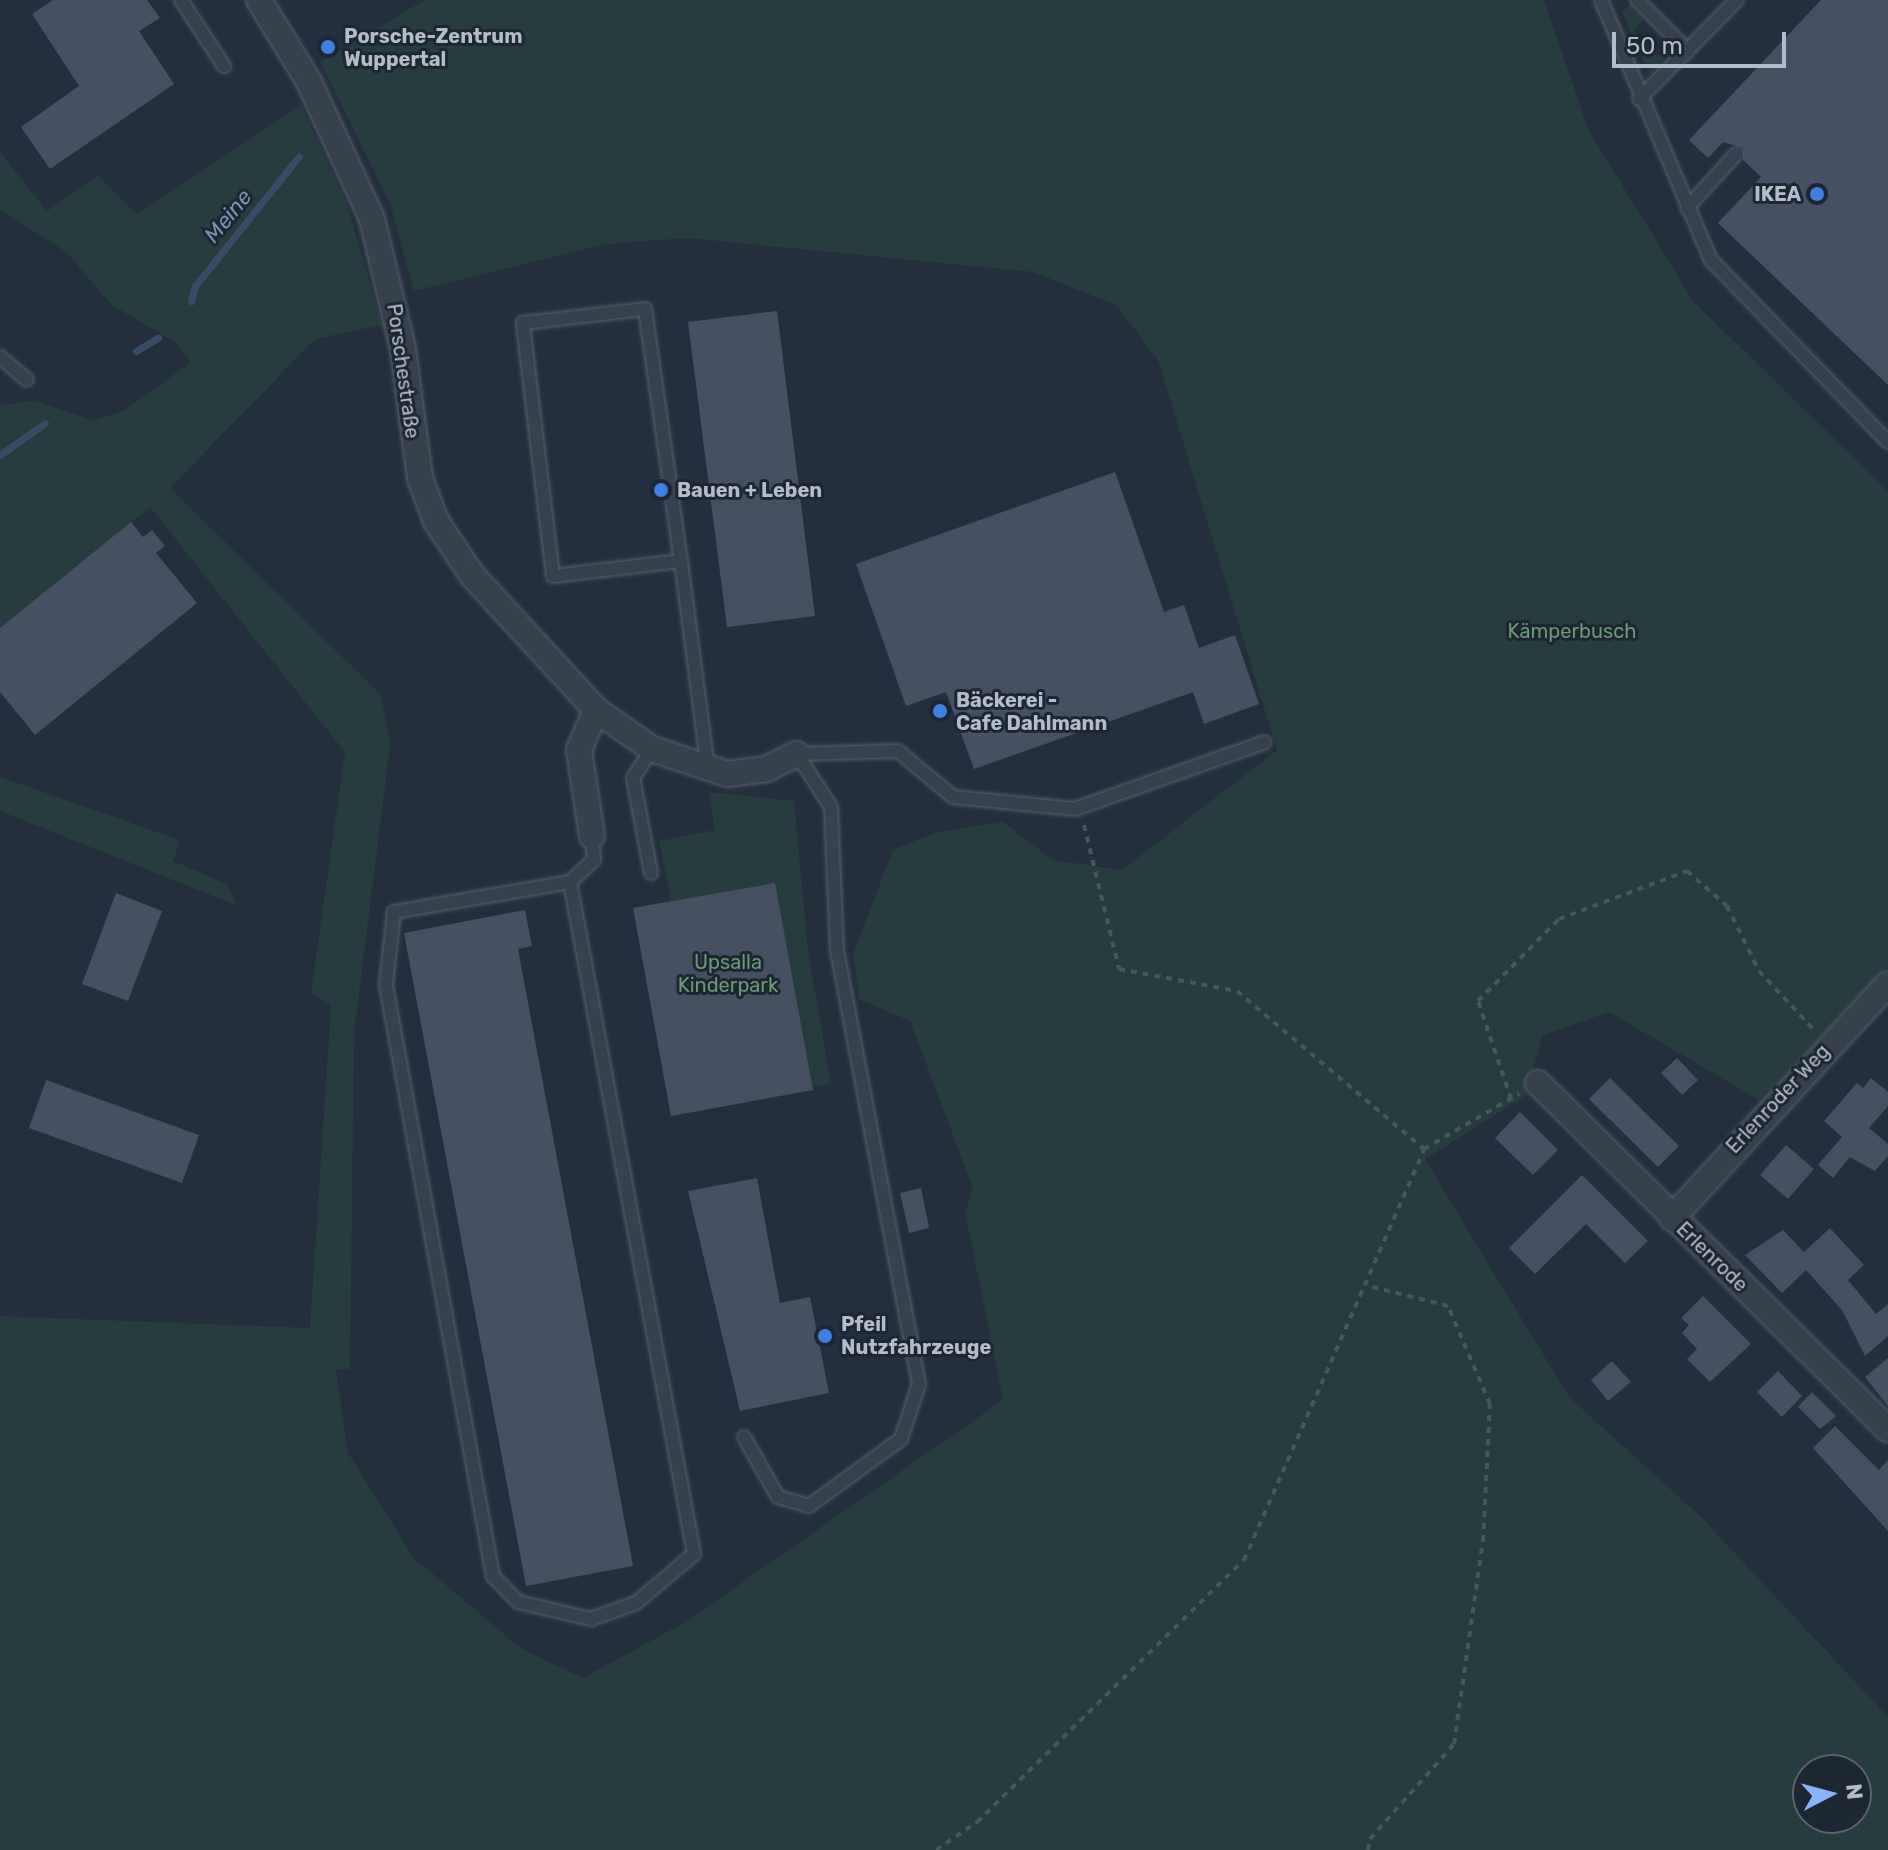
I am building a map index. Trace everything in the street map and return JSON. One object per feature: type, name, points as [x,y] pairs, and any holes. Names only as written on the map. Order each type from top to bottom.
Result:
[{"type":"street","name":"Porschestraße","points":[[259,0],[309,82],[372,219],[403,349],[420,478],[436,521],[472,575],[596,710],[652,749],[708,770],[766,769],[797,754]]},
{"type":"street","points":[[592,836],[579,750],[596,710]]},
{"type":"street","name":"Erlenroder Weg","points":[[1672,1218],[1888,984]]},
{"type":"street","name":"Erlenrode","points":[[1538,1083],[1888,1429]]},
{"type":"lane","points":[[181,0],[224,66]]},
{"type":"lane","points":[[1601,0],[1639,99],[1711,260],[1888,442]]},
{"type":"lane","points":[[1637,0],[1688,51]]},
{"type":"lane","points":[[1639,99],[1737,0]]},
{"type":"lane","points":[[1687,208],[1736,154]]},
{"type":"lane","points":[[681,561],[553,576],[523,323],[645,309],[681,561],[708,770]]},
{"type":"lane","points":[[0,357],[27,380]]},
{"type":"lane","points":[[797,754],[898,751],[953,797],[1079,807],[1265,742]]},
{"type":"lane","points":[[651,873],[633,778],[652,749]]},
{"type":"lane","points":[[744,1437],[778,1497],[809,1506],[901,1439],[919,1384],[837,950],[831,807],[797,754]]},
{"type":"lane","points":[[570,882],[694,1554],[636,1603],[591,1619],[518,1602],[493,1576],[386,985],[394,912],[570,882],[594,860],[592,836]]},
{"type":"path","points":[[1079,807],[1119,969],[1237,991],[1424,1149]]},
{"type":"path","points":[[1511,1099],[1478,1001],[1559,919],[1687,871],[1727,906],[1759,971],[1829,1045]]},
{"type":"path","points":[[936,1850],[977,1822],[1244,1560],[1369,1286],[1424,1149],[1538,1083]]},
{"type":"path","points":[[1368,1850],[1370,1839],[1454,1744],[1483,1541],[1490,1404],[1448,1306],[1369,1286]]},
{"type":"green space","name":"Kämperbusch","points":[[425,0],[1544,0],[1588,129],[1693,301],[1888,491],[1888,965],[1759,1100],[1609,1012],[1543,1035],[1525,1096],[1425,1159],[1569,1397],[1701,1517],[1888,1717],[1888,1850],[0,1850],[0,1316],[310,1328],[331,1006],[311,993],[345,752],[150,507],[0,628],[0,405],[34,401],[94,421],[125,410],[191,362],[176,343],[112,305],[66,252],[0,209],[0,152],[47,211],[98,175],[136,214],[301,105],[346,201],[382,325],[315,339],[170,488],[381,695],[390,745],[354,1033],[350,1369],[336,1370],[348,1453],[414,1558],[522,1649],[583,1678],[684,1623],[1003,1400],[965,1212],[973,1188],[910,1021],[859,999],[853,954],[893,850],[934,833],[1003,822],[1053,860],[1122,870],[1277,750],[1158,360],[1116,305],[1033,272],[688,238],[606,244],[414,291],[390,203],[320,62]]},
{"type":"green space","points":[[1630,5],[1644,20],[1634,31],[1659,57],[1673,47],[1650,75],[1622,12]]},
{"type":"green space","points":[[0,777],[180,840],[173,861],[227,884],[238,906],[0,811]]},
{"type":"green space","name":"Upsalla Kinderpark","points":[[709,792],[794,801],[808,952],[831,1083],[671,1116],[633,908],[671,901],[659,841],[715,830]]},
{"type":"building","points":[[53,0],[147,0],[160,18],[139,31],[174,84],[50,169],[21,127],[79,86],[32,14]]},
{"type":"building","name":"IKEA","points":[[1821,0],[1888,0],[1888,385],[1718,223],[1761,177],[1743,160],[1743,148],[1723,142],[1708,158],[1689,140]]},
{"type":"building","points":[[777,311],[815,616],[727,627],[688,322]]},
{"type":"building","points":[[1115,472],[1164,612],[1184,605],[1199,648],[1235,635],[1259,704],[1204,724],[1193,692],[974,769],[946,692],[906,706],[856,564]]},
{"type":"building","points":[[131,522],[143,537],[152,530],[165,546],[156,553],[197,603],[35,735],[0,692],[0,628]]},
{"type":"building","name":"Upsalla Kinderpark","points":[[775,883],[813,1090],[671,1116],[633,908]]},
{"type":"building","points":[[116,893],[162,911],[128,1001],[82,984]]},
{"type":"building","points":[[525,910],[532,946],[518,949],[633,1566],[526,1586],[404,933]]},
{"type":"building","points":[[1677,1058],[1698,1080],[1682,1095],[1661,1073]]},
{"type":"building","points":[[1610,1078],[1679,1146],[1658,1167],[1589,1099]]},
{"type":"building","points":[[1871,1078],[1888,1092],[1888,1106],[1869,1128],[1888,1144],[1888,1156],[1875,1171],[1850,1157],[1833,1178],[1818,1165],[1842,1137],[1824,1121],[1857,1083],[1863,1088]]},
{"type":"building","points":[[46,1080],[199,1135],[182,1183],[29,1128]]},
{"type":"building","points":[[1520,1112],[1558,1150],[1533,1175],[1495,1138]]},
{"type":"building","points":[[1786,1145],[1814,1169],[1788,1199],[1760,1175]]},
{"type":"building","points":[[1582,1175],[1648,1241],[1625,1263],[1586,1224],[1535,1274],[1509,1248]]},
{"type":"building","points":[[757,1178],[780,1303],[810,1297],[829,1393],[740,1411],[688,1191]]},
{"type":"building","points":[[921,1188],[929,1228],[909,1233],[900,1193]]},
{"type":"building","points":[[1830,1228],[1864,1265],[1848,1280],[1876,1314],[1888,1304],[1888,1336],[1865,1356],[1842,1310],[1806,1270],[1782,1293],[1745,1255],[1783,1230],[1804,1252]]},
{"type":"building","points":[[1703,1296],[1751,1344],[1710,1382],[1687,1359],[1697,1349],[1682,1333],[1689,1325],[1681,1318]]},
{"type":"building","points":[[1888,1358],[1888,1406],[1865,1377]]},
{"type":"building","points":[[1612,1361],[1631,1382],[1608,1401],[1591,1380]]},
{"type":"building","points":[[1778,1371],[1802,1396],[1782,1417],[1757,1392]]},
{"type":"building","points":[[1812,1392],[1836,1416],[1820,1429],[1798,1407]]},
{"type":"building","points":[[1835,1426],[1879,1470],[1888,1460],[1888,1531],[1813,1448]]},
{"type":"waterway","name":"Meine","points":[[191,301],[195,286],[299,156]]},
{"type":"waterway","name":"Meine","points":[[136,351],[158,338]]},
{"type":"waterway","name":"Meine","points":[[0,455],[45,423]]},
{"type":"place","name":"Porsche-Zentrum Wuppertal","points":[[328,47]]},
{"type":"place","name":"IKEA","points":[[1817,194]]},
{"type":"place","name":"Bauen + Leben","points":[[661,490]]},
{"type":"place","name":"Bäckerei - Cafe Dahlmann","points":[[940,711]]},
{"type":"place","name":"Pfeil Nutzfahrzeuge","points":[[825,1336]]}]
